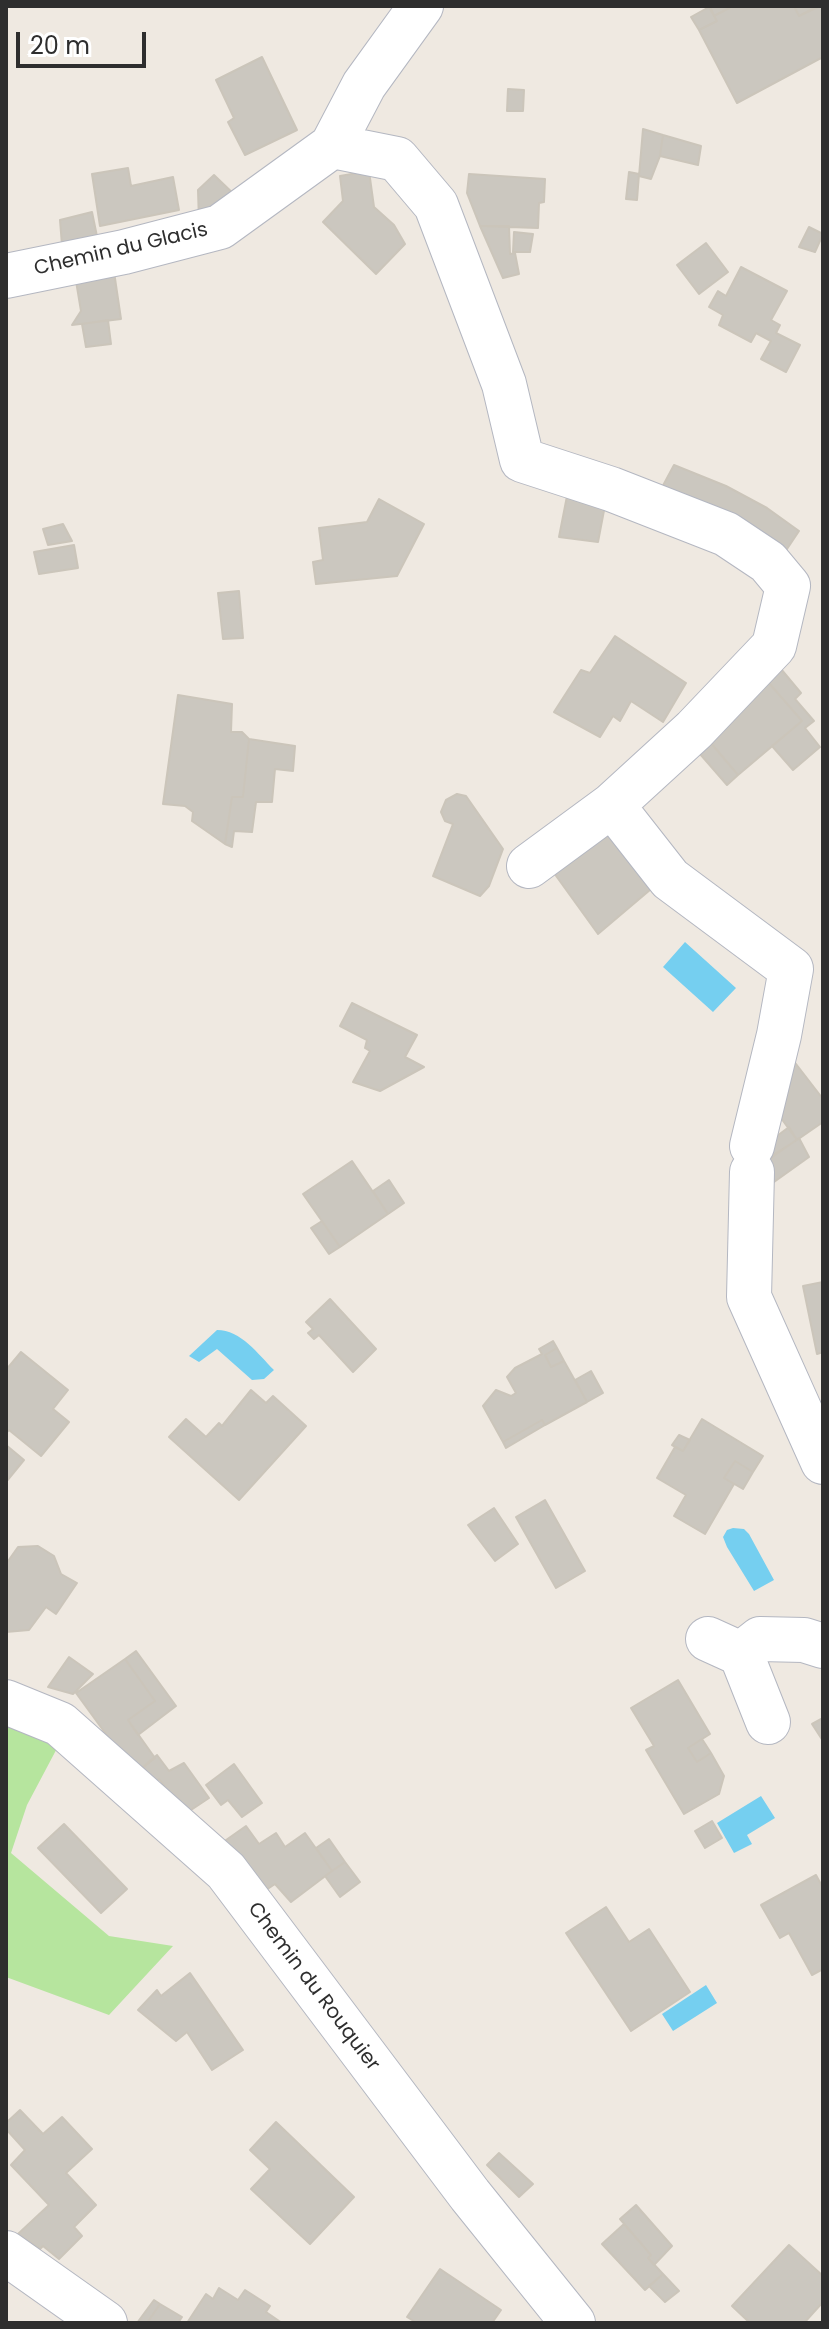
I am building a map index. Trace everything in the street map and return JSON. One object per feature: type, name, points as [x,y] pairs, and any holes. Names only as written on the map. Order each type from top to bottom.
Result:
[{"type":"street","name":"Chemin du Glacis","points":[[6,276],[124,252],[220,227],[332,146],[364,85],[421,6]]},
{"type":"street","points":[[332,146],[397,159],[436,205],[504,384],[522,460],[611,489],[726,534],[768,562],[788,586],[774,646],[694,730],[612,805],[529,866]]},
{"type":"street","points":[[612,805],[670,879],[791,969],[752,1159],[749,1297],[823,1462]]},
{"type":"street","points":[[768,1722],[724,1646],[760,1639],[804,1640],[823,1646]]},
{"type":"street","name":"Chemin du Rouquier","points":[[6,1702],[60,1724],[226,1871],[470,2195],[573,2323]]},
{"type":"street","points":[[6,2253],[105,2323]]},
{"type":"green space","points":[[6,1716],[63,1737],[27,1805],[11,1853],[109,1936],[173,1946],[109,2015],[6,1977]]},
{"type":"water","points":[[685,942],[736,988],[713,1012],[663,967]]},
{"type":"water","points":[[217,1330],[241,1338],[274,1370],[264,1379],[252,1380],[217,1349],[199,1362],[189,1356]]},
{"type":"water","points":[[744,1529],[749,1534],[774,1580],[754,1591],[723,1537],[727,1530]]},
{"type":"water","points":[[761,1796],[775,1818],[747,1835],[752,1844],[734,1853],[717,1823]]},
{"type":"water","points":[[706,1985],[717,2003],[673,2031],[662,2014]]},
{"type":"building","points":[[710,6],[733,6],[714,16]]},
{"type":"building","points":[[733,6],[794,6],[799,16],[823,6],[823,62],[821,58],[737,103],[699,30],[717,21],[714,16]]},
{"type":"building","points":[[794,6],[818,6],[818,7],[799,16]]},
{"type":"building","points":[[709,7],[717,21],[699,30],[691,17]]},
{"type":"building","points":[[262,57],[297,130],[245,155],[228,122],[234,118],[216,80]]},
{"type":"building","points":[[508,89],[524,90],[523,111],[507,111]]},
{"type":"building","points":[[643,129],[663,135],[660,156],[651,179],[639,176]]},
{"type":"building","points":[[663,135],[701,146],[698,165],[660,156]]},
{"type":"building","points":[[128,168],[131,186],[173,177],[179,210],[100,226],[92,174]]},
{"type":"building","points":[[369,171],[374,207],[394,225],[405,244],[376,274],[323,222],[343,201],[340,176]]},
{"type":"building","points":[[629,172],[639,174],[637,200],[626,199]]},
{"type":"building","points":[[469,174],[545,179],[544,202],[539,203],[538,228],[480,226],[467,193]]},
{"type":"building","points":[[214,175],[240,200],[199,222],[198,190]]},
{"type":"building","points":[[92,212],[100,251],[63,258],[60,220]]},
{"type":"building","points":[[480,226],[509,226],[510,254],[515,253],[519,274],[503,278]]},
{"type":"building","points":[[809,227],[823,234],[815,252],[799,247]]},
{"type":"building","points":[[514,232],[533,234],[530,252],[513,252]]},
{"type":"building","points":[[706,243],[728,272],[699,294],[677,265]]},
{"type":"building","points":[[113,265],[121,319],[72,325],[81,311],[75,275]]},
{"type":"building","points":[[741,267],[787,291],[771,320],[780,325],[776,333],[800,345],[786,372],[761,359],[771,341],[756,333],[751,342],[719,325],[723,315],[709,307],[718,291],[726,296]]},
{"type":"building","points":[[108,320],[111,344],[86,347],[82,324]]},
{"type":"building","points":[[674,465],[726,486],[767,508],[799,531],[785,552],[659,493]]},
{"type":"building","points":[[568,491],[606,500],[598,542],[559,537]]},
{"type":"building","points":[[379,499],[424,524],[397,576],[316,584],[313,562],[323,560],[319,528],[367,522]]},
{"type":"building","points":[[63,524],[72,541],[48,545],[43,529]]},
{"type":"building","points":[[74,545],[78,568],[39,574],[34,552]]},
{"type":"building","points":[[239,591],[243,638],[223,639],[218,593]]},
{"type":"building","points":[[615,636],[686,683],[663,722],[631,701],[620,721],[613,716],[600,737],[554,712],[581,670],[590,673]]},
{"type":"building","points":[[776,663],[801,693],[795,699],[814,721],[805,728],[820,747],[793,770],[772,746],[802,721],[762,675]]},
{"type":"building","points":[[762,675],[802,721],[738,775],[699,729]]},
{"type":"building","points":[[178,695],[232,704],[231,732],[242,732],[249,739],[243,797],[232,797],[225,844],[192,821],[193,812],[185,806],[163,804]]},
{"type":"building","points":[[699,729],[738,775],[727,785],[687,739]]},
{"type":"building","points":[[249,739],[295,746],[293,771],[275,769],[272,802],[256,802],[252,832],[234,831],[232,847],[225,844],[232,797],[243,797]]},
{"type":"building","points":[[457,794],[466,796],[503,849],[489,886],[480,896],[433,876],[453,824],[445,821],[441,812],[446,800]]},
{"type":"building","points":[[612,832],[657,884],[598,934],[554,873]]},
{"type":"building","points":[[352,1003],[417,1035],[405,1057],[424,1067],[380,1091],[353,1082],[370,1051],[365,1048],[367,1040],[340,1026]]},
{"type":"building","points":[[786,1051],[823,1099],[823,1122],[797,1140],[770,1103]]},
{"type":"building","points":[[789,1127],[797,1140],[773,1155],[769,1142]]},
{"type":"building","points":[[799,1138],[809,1157],[774,1182],[768,1160]]},
{"type":"building","points":[[352,1161],[388,1214],[340,1247],[303,1194]]},
{"type":"building","points":[[389,1180],[404,1203],[388,1214],[373,1191]]},
{"type":"building","points":[[322,1221],[340,1247],[329,1254],[311,1228]]},
{"type":"building","points":[[823,1282],[823,1352],[817,1354],[803,1286]]},
{"type":"building","points":[[330,1299],[376,1349],[353,1372],[319,1335],[314,1339],[308,1333],[313,1329],[306,1322]]},
{"type":"building","points":[[553,1341],[557,1348],[545,1355],[551,1367],[564,1361],[587,1402],[545,1425],[542,1420],[503,1442],[483,1406],[496,1390],[511,1396],[516,1393],[507,1377],[515,1368],[542,1354],[539,1349]]},
{"type":"building","points":[[557,1348],[564,1361],[551,1367],[545,1355]]},
{"type":"building","points":[[21,1352],[68,1390],[53,1409],[69,1422],[41,1456],[9,1430],[6,1433],[6,1370]]},
{"type":"building","points":[[591,1371],[603,1393],[587,1402],[575,1380]]},
{"type":"building","points":[[251,1390],[266,1403],[273,1396],[306,1426],[239,1500],[169,1437],[186,1419],[206,1437],[219,1423],[222,1426]]},
{"type":"building","points":[[702,1419],[763,1456],[753,1472],[735,1461],[724,1478],[734,1484],[705,1534],[674,1516],[686,1495],[657,1478],[675,1447],[683,1451]]},
{"type":"building","points":[[542,1420],[545,1425],[506,1448],[503,1442]]},
{"type":"building","points":[[679,1435],[690,1440],[683,1451],[672,1445]]},
{"type":"building","points":[[6,1445],[24,1460],[6,1482]]},
{"type":"building","points":[[735,1461],[753,1472],[743,1489],[724,1478]]},
{"type":"building","points":[[545,1500],[585,1571],[556,1588],[516,1517]]},
{"type":"building","points":[[494,1508],[518,1544],[495,1561],[468,1525]]},
{"type":"building","points":[[38,1546],[54,1556],[61,1574],[77,1583],[56,1614],[46,1607],[29,1630],[6,1632],[6,1564],[18,1547]]},
{"type":"building","points":[[136,1651],[176,1706],[138,1735],[128,1720],[155,1701],[125,1659]]},
{"type":"building","points":[[69,1657],[93,1674],[73,1694],[48,1687]]},
{"type":"building","points":[[125,1659],[155,1701],[128,1720],[155,1758],[135,1774],[76,1693]]},
{"type":"building","points":[[678,1680],[710,1734],[688,1748],[697,1762],[711,1753],[724,1776],[719,1794],[684,1814],[646,1750],[654,1746],[631,1708]]},
{"type":"building","points":[[823,1718],[823,1741],[812,1724]]},
{"type":"building","points":[[702,1739],[711,1753],[697,1762],[688,1748]]},
{"type":"building","points":[[157,1755],[169,1771],[184,1763],[209,1798],[185,1814],[159,1779],[146,1790],[135,1774]]},
{"type":"building","points":[[234,1764],[262,1803],[242,1817],[228,1800],[221,1805],[206,1785]]},
{"type":"building","points":[[712,1821],[722,1838],[705,1848],[695,1831]]},
{"type":"building","points":[[64,1824],[127,1889],[101,1913],[38,1848]]},
{"type":"building","points":[[246,1826],[259,1844],[276,1833],[285,1847],[305,1833],[332,1871],[291,1902],[275,1884],[263,1892],[219,1845]]},
{"type":"building","points":[[329,1839],[345,1862],[332,1871],[316,1848]]},
{"type":"building","points":[[345,1862],[360,1882],[340,1897],[325,1876]]},
{"type":"building","points":[[816,1875],[823,1888],[823,1969],[812,1975],[789,1933],[780,1938],[761,1905]]},
{"type":"building","points":[[606,1907],[629,1942],[649,1929],[690,1992],[631,2031],[566,1933]]},
{"type":"building","points":[[190,1973],[243,2050],[212,2070],[187,2032],[176,2041],[138,2010],[157,1990],[161,1996]]},
{"type":"building","points":[[20,2110],[43,2134],[62,2117],[92,2149],[66,2173],[96,2205],[74,2227],[82,2236],[59,2259],[43,2246],[40,2249],[18,2234],[49,2205],[11,2165],[25,2150],[6,2129],[6,2123]]},
{"type":"building","points":[[276,2122],[354,2197],[310,2244],[251,2189],[270,2169],[250,2150]]},
{"type":"building","points":[[499,2153],[533,2184],[519,2197],[487,2165]]},
{"type":"building","points":[[636,2205],[672,2246],[654,2265],[648,2258],[651,2255],[620,2219]]},
{"type":"building","points":[[624,2224],[663,2274],[645,2290],[602,2244]]},
{"type":"building","points":[[789,2245],[823,2276],[823,2302],[804,2323],[750,2323],[732,2306]]},
{"type":"building","points":[[440,2269],[501,2310],[492,2323],[417,2323],[407,2317]]},
{"type":"building","points":[[663,2274],[679,2291],[665,2302],[649,2286]]},
{"type":"building","points":[[219,2288],[238,2300],[245,2290],[270,2306],[266,2312],[282,2323],[187,2323],[206,2294],[213,2299]]},
{"type":"building","points":[[154,2300],[160,2304],[147,2323],[137,2323]]},
{"type":"building","points":[[160,2304],[182,2317],[178,2323],[147,2323]]}]
